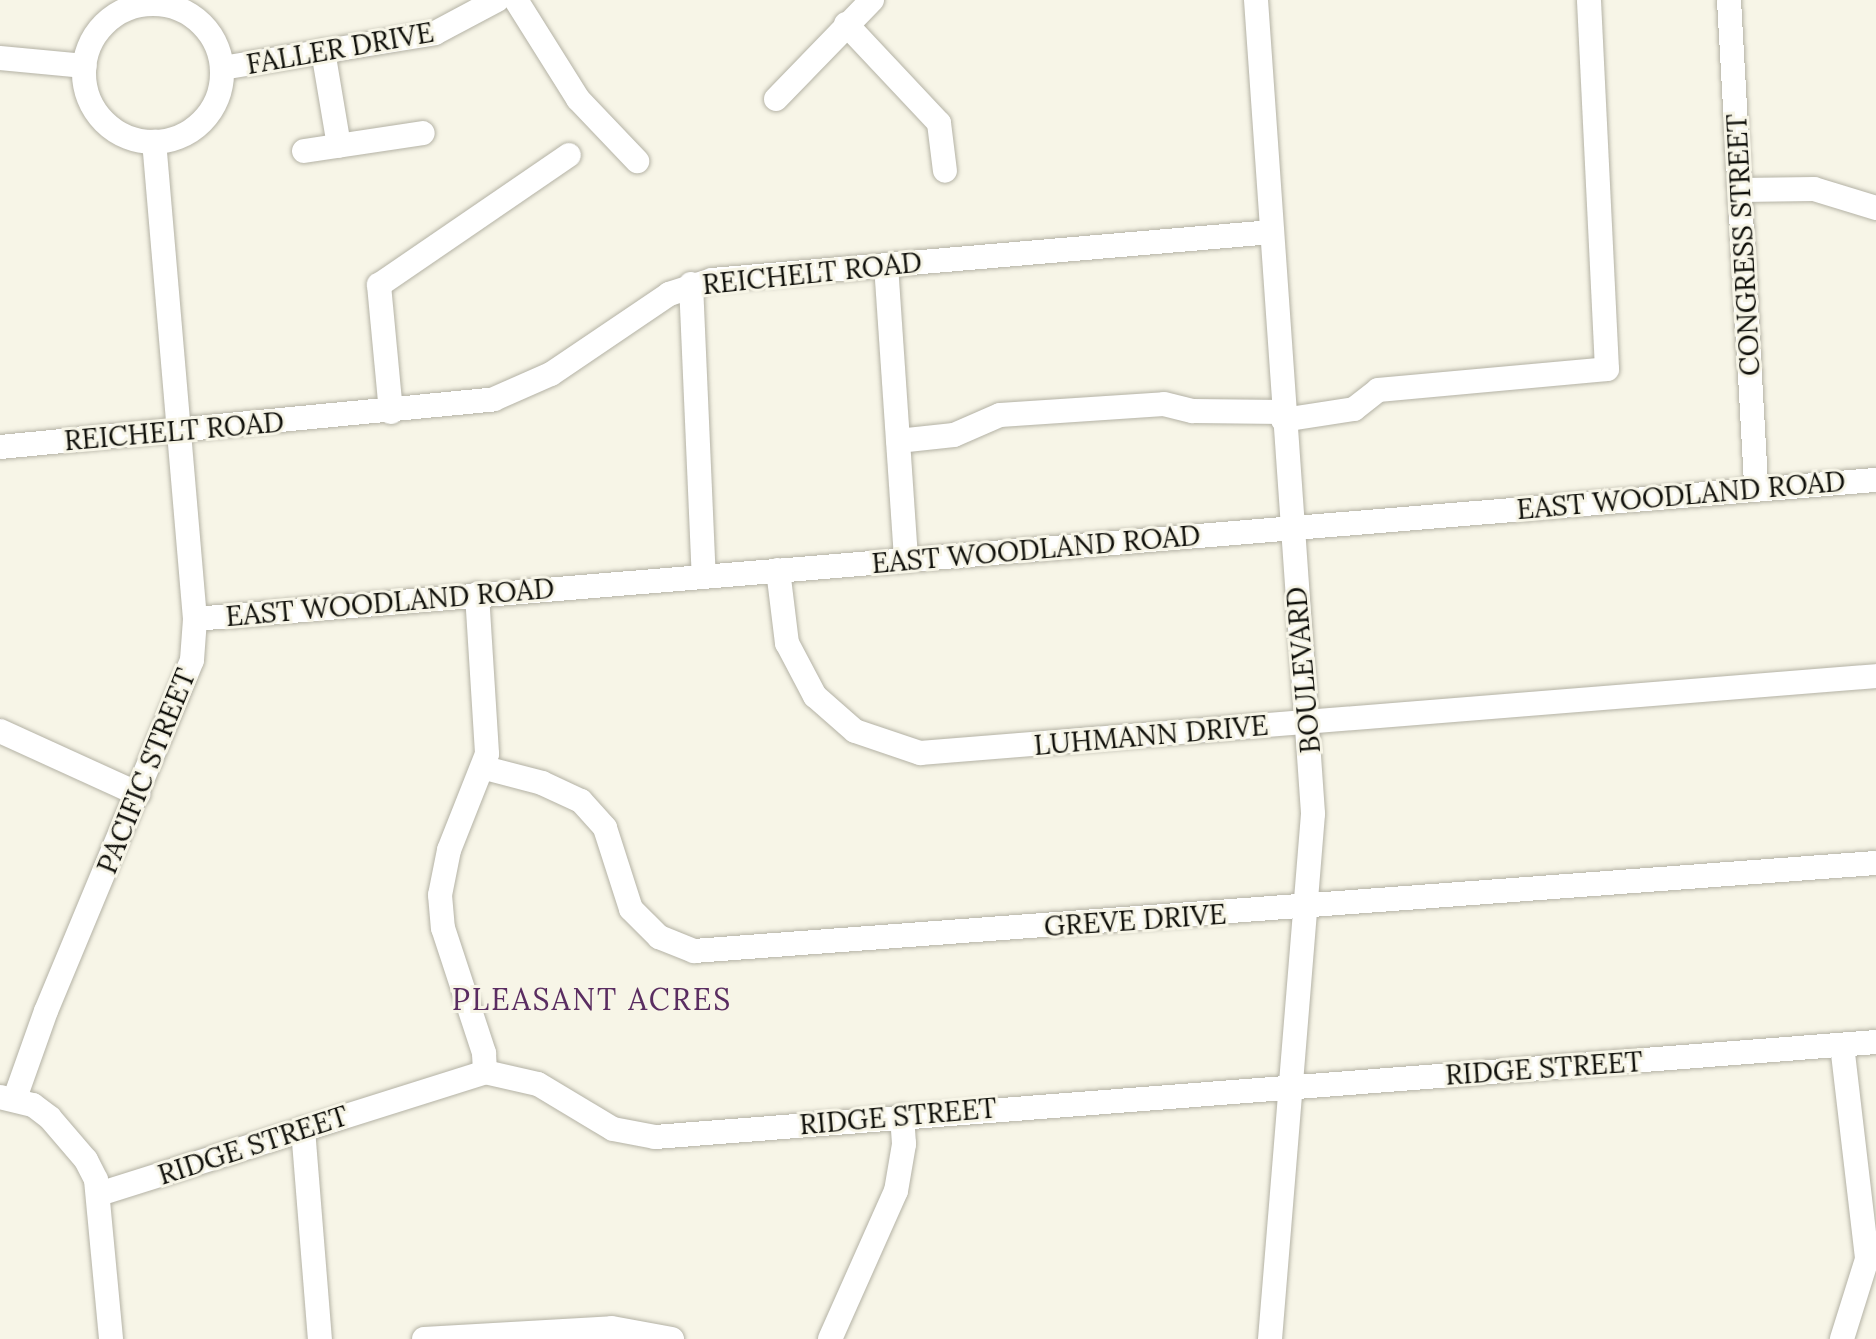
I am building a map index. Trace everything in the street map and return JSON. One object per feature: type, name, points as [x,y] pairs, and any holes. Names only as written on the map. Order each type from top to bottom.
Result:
[{"type":"street","name":"FALLER DRIVE","points":[[222,68],[435,33],[497,0]]},
{"type":"street","points":[[516,0],[578,99],[637,161]]},
{"type":"street","points":[[776,99],[872,0]]},
{"type":"street","name":"BOULEVARD","points":[[1256,0],[1313,814],[1308,906],[1270,1339]]},
{"type":"street","points":[[898,441],[954,435],[1000,415],[1164,404],[1193,411],[1283,416],[1354,409],[1378,390],[1607,369],[1589,0]]},
{"type":"street","name":"CONGRESS STREET","points":[[1729,0],[1756,489]]},
{"type":"street","points":[[156,1],[201,22],[219,51],[222,68],[219,93],[199,124],[154,142],[124,135],[98,114],[85,82],[85,66],[89,47],[107,22],[131,7],[156,1]]},
{"type":"street","points":[[846,24],[939,123],[945,171]]},
{"type":"street","points":[[323,51],[339,146]]},
{"type":"street","points":[[1,66],[85,66]]},
{"type":"street","points":[[304,151],[423,133]]},
{"type":"street","name":"PACIFIC STREET","points":[[8,1098],[185,686],[195,619],[154,142]]},
{"type":"street","points":[[391,412],[379,285],[569,155]]},
{"type":"street","points":[[1741,190],[1814,189],[1876,208]]},
{"type":"street","name":"REICHELT ROAD","points":[[0,447],[468,405],[527,387],[691,284],[1272,232]]},
{"type":"street","points":[[886,265],[906,560]]},
{"type":"street","points":[[691,284],[704,576]]},
{"type":"street","name":"EAST WOODLAND ROAD","points":[[195,619],[1876,480]]},
{"type":"street","name":"LUHMANN DRIVE","points":[[778,570],[784,633],[806,683],[844,723],[896,748],[941,754],[1307,720],[1876,676]]},
{"type":"street","points":[[477,594],[487,701],[485,768],[449,850],[440,895],[443,928],[484,1053],[485,1072]]},
{"type":"street","points":[[0,731],[138,794]]},
{"type":"street","name":"GREVE DRIVE","points":[[485,768],[542,783],[581,801],[609,838],[631,909],[659,937],[694,951],[1876,863]]},
{"type":"street","name":"RIDGE STREET","points":[[99,1194],[485,1072],[538,1084],[634,1136],[1876,1042]]},
{"type":"street","points":[[1842,1045],[1867,1259],[1842,1339]]},
{"type":"street","points":[[8,1098],[33,1105],[73,1142],[99,1194],[109,1339]]},
{"type":"street","points":[[830,1339],[896,1191],[904,1144],[902,1116]]},
{"type":"street","points":[[303,1129],[320,1339]]},
{"type":"street","points":[[424,1339],[612,1328],[672,1339]]},
{"type":"district","name":"PLEASANT ACRES","points":[[592,999]]}]
